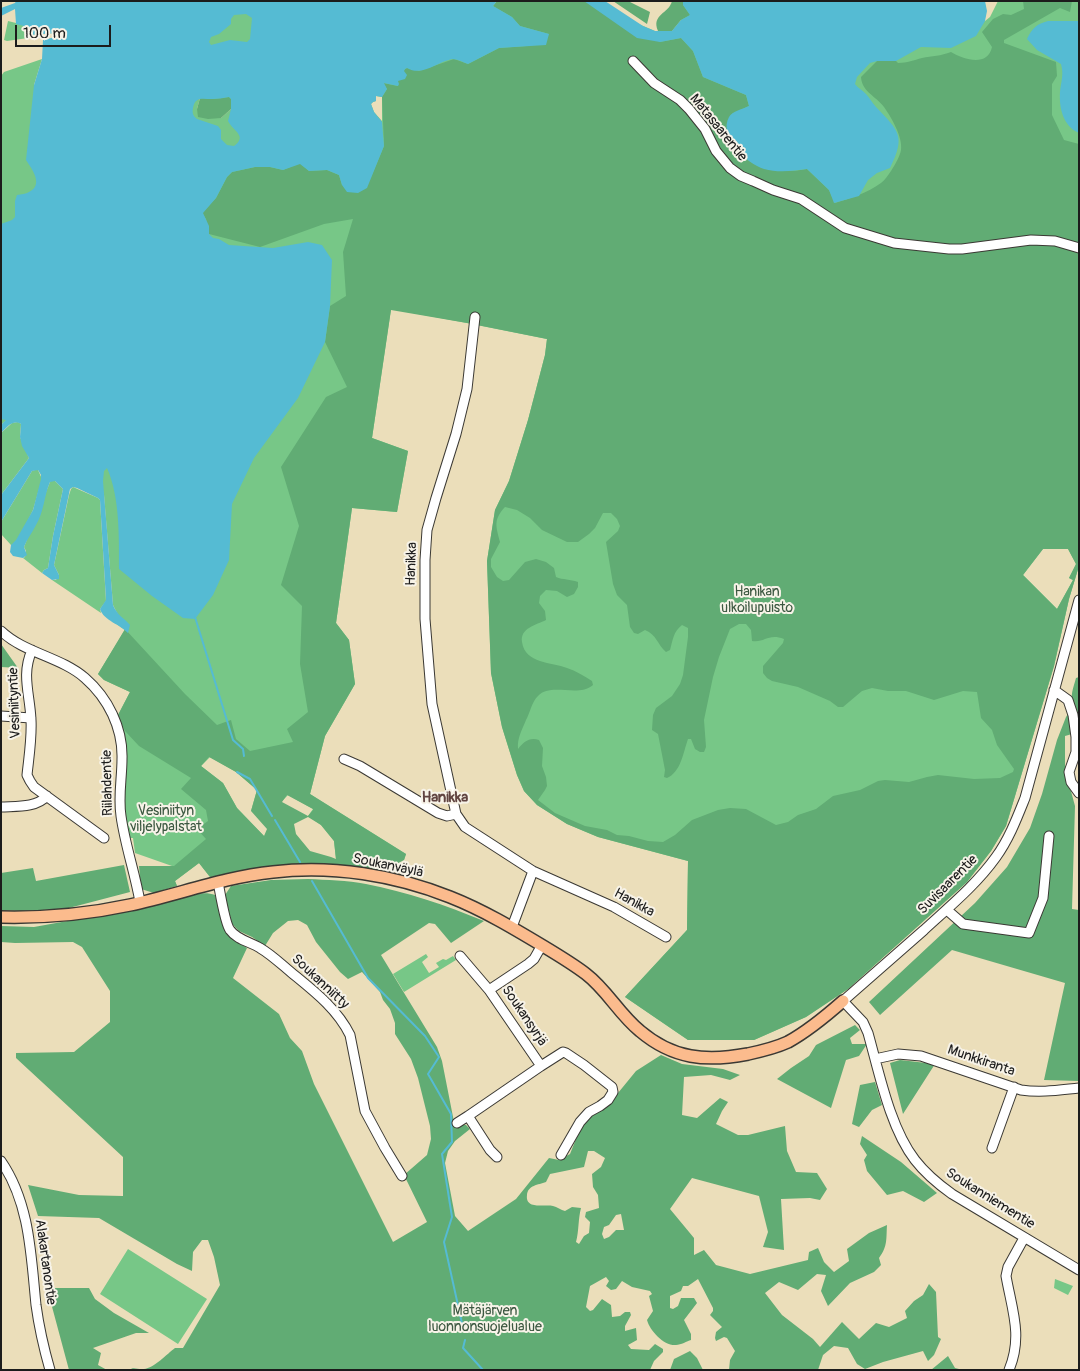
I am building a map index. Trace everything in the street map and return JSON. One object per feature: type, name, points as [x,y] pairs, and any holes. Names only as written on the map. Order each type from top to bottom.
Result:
[{"type":"main road","name":"Soukanväylä","points":[[1,917],[59,916],[140,902],[218,882],[272,872],[298,870],[342,872],[404,882],[450,897],[491,916],[587,974],[630,1022],[658,1043],[688,1055],[721,1058]]},
{"type":"main road","name":"Suvisaarentie","points":[[721,1058],[766,1050],[786,1043],[815,1024],[843,1001]]},
{"type":"street","name":"Matasaarentie","points":[[633,61],[654,83],[680,100],[689,109],[705,130],[716,151],[730,168],[741,176],[773,190],[801,199],[845,228],[894,243],[949,248],[971,248],[1031,240],[1055,241],[1079,248]]},
{"type":"street","name":"Hanikka","points":[[475,317],[467,389],[456,434],[427,530],[424,560],[425,619],[432,704],[456,814],[465,827],[533,871],[614,907],[666,937]]},
{"type":"street","name":"Suvisaarentie","points":[[843,1001],[947,910],[997,856],[1009,835],[1025,798],[1079,600]]},
{"type":"street","name":"Riilahdentie","points":[[1,631],[5,635],[82,676],[93,685],[111,711],[121,740],[121,815],[140,902]]},
{"type":"street","name":"Vesiniityntie","points":[[32,650],[26,666],[31,718],[28,775],[30,781],[34,787],[104,838]]},
{"type":"street","points":[[1054,690],[1068,700],[1073,714],[1076,752],[1069,772],[1071,782],[1079,793]]},
{"type":"street","points":[[1,716],[31,718]]},
{"type":"street","points":[[344,759],[360,766],[438,813],[447,816],[456,814]]},
{"type":"street","points":[[1,807],[37,803],[47,796]]},
{"type":"street","points":[[947,910],[963,924],[1028,933],[1042,898],[1049,836]]},
{"type":"street","points":[[512,927],[533,871]]},
{"type":"street","name":"Soukanniitty","points":[[218,882],[230,931],[272,956],[308,985],[338,1014],[346,1026],[350,1035],[365,1110],[402,1176]]},
{"type":"street","name":"Soukansyrjä","points":[[457,1123],[541,1066],[489,990],[528,964],[534,959],[542,946]]},
{"type":"street","points":[[460,956],[489,990]]},
{"type":"street","name":"Soukanniementie","points":[[843,1001],[863,1022],[868,1033],[890,1109],[900,1136],[915,1160],[939,1185],[1079,1270]]},
{"type":"street","points":[[541,1066],[563,1052],[612,1087],[613,1092],[608,1100],[589,1112],[580,1122],[561,1154]]},
{"type":"street","name":"Munkkiranta","points":[[875,1059],[898,1054],[921,1056],[1021,1090],[1039,1092],[1079,1088]]},
{"type":"street","points":[[992,1148],[1014,1087]]},
{"type":"street","points":[[468,1116],[490,1150],[497,1157]]},
{"type":"street","name":"Alakartanontie","points":[[1,1161],[25,1215],[33,1263],[36,1306],[41,1336],[50,1370]]},
{"type":"street","points":[[1009,1370],[1016,1348],[1017,1334],[1006,1276],[1008,1266],[1024,1238]]},
{"type":"green space","name":"Hanikan ulkoilupuisto","points":[[497,1],[584,1],[655,31],[672,31],[681,20],[683,1],[844,63],[985,21],[990,17],[998,1],[1079,1],[1079,566],[1069,599],[1054,666],[1006,826],[991,851],[967,882],[848,989],[806,1017],[754,1040],[688,1040],[625,997],[687,930],[688,861],[598,837],[567,824],[537,805],[524,791],[502,727],[491,673],[487,561],[495,510],[509,481],[528,420],[545,355],[547,339],[391,309],[372,438],[408,451],[397,512],[352,508],[336,623],[349,640],[355,684],[325,736],[310,794],[406,854],[404,860],[336,860],[334,841],[321,825],[308,816],[313,809],[288,795],[281,802],[251,811],[257,790],[236,772],[210,757],[201,766],[223,783],[237,808],[264,836],[253,869],[210,877],[199,863],[175,881],[177,886],[139,866],[172,866],[135,853],[133,838],[129,838],[124,810],[124,735],[118,715],[130,692],[104,680],[98,674],[125,630],[112,621],[118,615],[113,605],[104,495],[40,402],[136,276],[218,10],[470,33]],"holes":[[[376,96],[382,97],[382,121],[374,112],[371,104],[376,101]],[[200,98],[231,109],[221,118],[197,109]],[[1043,549],[1068,549],[1076,564],[1069,578],[1073,580],[1057,609],[1023,575]]]},
{"type":"green space","name":"Hanikan ulkoilupuisto","points":[[497,1],[587,2],[660,42],[681,38],[693,51],[703,77],[746,95],[749,106],[732,114],[727,127],[730,138],[742,155],[749,161],[767,168],[787,171],[807,169],[829,190],[835,203],[876,187],[893,169],[900,152],[900,139],[893,122],[881,103],[867,90],[862,82],[861,77],[877,61],[896,61],[898,63],[951,52],[969,59],[981,59],[990,53],[992,47],[982,32],[993,19],[1003,14],[1011,15],[1024,9],[1023,1],[1072,1],[1070,12],[1060,8],[1004,40],[1004,43],[1056,62],[1057,76],[1052,84],[1052,115],[1064,140],[1079,144],[1079,566],[1069,599],[1054,666],[1006,826],[991,851],[967,882],[848,989],[806,1017],[754,1040],[688,1040],[625,997],[687,930],[688,861],[598,837],[567,824],[537,805],[524,791],[502,727],[491,673],[487,561],[495,510],[509,481],[528,420],[545,355],[547,339],[391,310],[372,438],[408,451],[397,512],[352,508],[336,623],[349,640],[355,684],[325,736],[310,794],[406,854],[404,860],[380,873],[267,868],[250,869],[210,877],[199,863],[175,881],[177,886],[154,893],[141,889],[139,866],[174,866],[206,839],[197,829],[208,821],[206,810],[181,789],[191,778],[139,746],[125,731],[118,715],[130,692],[104,680],[98,674],[125,629],[185,694],[217,725],[231,720],[236,739],[250,751],[293,742],[287,729],[308,712],[300,664],[302,606],[281,585],[299,526],[281,467],[326,397],[347,387],[325,342],[330,306],[346,296],[343,252],[353,219],[324,224],[260,247],[209,234],[206,219],[202,213],[216,198],[227,177],[232,172],[255,167],[270,167],[283,170],[300,163],[309,171],[327,170],[339,175],[342,185],[371,177],[384,146],[382,97],[387,89],[383,83],[398,86],[397,81],[407,68],[419,71],[454,59],[468,64],[499,48],[527,46],[549,34],[520,26],[512,17],[493,6]],"holes":[[[505,507],[517,510],[530,518],[542,530],[567,542],[578,542],[595,528],[603,513],[611,513],[617,519],[620,526],[618,531],[606,542],[613,584],[617,595],[627,605],[630,627],[634,633],[638,634],[645,630],[649,632],[666,652],[670,650],[677,630],[682,625],[688,628],[683,675],[680,684],[672,696],[656,708],[653,715],[652,730],[658,734],[665,770],[664,777],[667,778],[672,775],[678,767],[688,739],[691,739],[695,749],[704,752],[706,747],[704,720],[713,677],[730,629],[739,624],[746,624],[751,630],[752,641],[774,637],[784,639],[783,643],[763,666],[763,673],[767,678],[798,687],[830,701],[838,707],[843,707],[862,691],[872,688],[888,691],[906,691],[934,700],[963,691],[977,692],[981,718],[992,730],[997,745],[1014,769],[1013,772],[1000,778],[974,779],[938,775],[909,782],[878,781],[860,790],[833,796],[816,809],[798,815],[788,822],[776,825],[746,809],[730,808],[718,810],[692,820],[675,835],[663,842],[617,835],[607,830],[585,826],[555,813],[538,800],[547,786],[542,766],[543,748],[539,740],[532,739],[525,742],[518,749],[521,731],[534,701],[543,692],[550,690],[580,690],[587,689],[593,685],[592,681],[574,671],[540,661],[528,654],[524,649],[522,637],[526,630],[546,620],[545,611],[539,603],[540,596],[546,590],[557,591],[567,597],[574,594],[578,587],[578,582],[556,577],[554,568],[546,562],[536,559],[525,562],[509,580],[503,581],[497,577],[491,567],[491,559],[500,542],[496,523]],[[1043,549],[1068,549],[1076,564],[1069,578],[1073,580],[1057,609],[1023,575]],[[209,757],[236,772],[257,790],[251,811],[267,829],[264,836],[237,808],[223,783],[201,766]],[[287,795],[313,809],[308,816],[282,802]],[[308,817],[321,825],[334,841],[336,859],[310,851],[296,834],[294,824]]]},
{"type":"green space","points":[[613,1],[628,1],[650,12],[647,24]]},
{"type":"green space","points":[[672,1],[683,1],[683,5],[690,15],[681,20],[672,31],[658,31],[657,21],[668,9]]},
{"type":"green space","points":[[16,9],[59,33],[30,35],[28,38],[4,40],[8,21],[16,23]]},
{"type":"green space","points":[[42,59],[34,85],[101,128],[35,395],[1,425],[1,76],[4,72]]},
{"type":"green space","points":[[229,97],[231,99],[231,109],[221,118],[208,119],[198,117],[197,109],[200,98]]},
{"type":"green space","points":[[18,422],[21,424],[20,437],[29,458],[1,495],[1,433],[12,423]]},
{"type":"green space","points":[[38,470],[42,479],[33,510],[16,545],[11,545],[1,534],[1,522],[32,471]]},
{"type":"green space","points":[[52,480],[63,489],[48,568],[42,573],[23,558],[26,551],[24,547]]},
{"type":"green space","points":[[73,487],[100,500],[106,601],[100,609],[101,613],[52,580],[56,580],[59,575],[54,565],[69,495]]},
{"type":"green space","points":[[1,644],[18,668],[1,667]]},
{"type":"green space","points":[[1079,677],[1079,732],[1065,736],[1065,769],[1075,806],[1072,909],[1079,910],[1079,1081],[1044,1080],[1065,983],[952,950],[880,1015],[869,1002],[975,903],[1007,867],[1030,828],[1057,740],[1066,717],[1073,706],[1072,692],[1076,678]]},
{"type":"green space","points":[[124,865],[130,892],[65,909],[1,910],[1,873],[33,868],[36,881]]},
{"type":"green space","name":"Mätäjärven luonnonsuojelualue","points":[[308,879],[366,884],[426,900],[484,921],[451,943],[435,924],[429,923],[381,955],[437,1047],[442,1061],[455,1127],[466,1125],[470,1129],[455,1141],[448,1151],[445,1163],[455,1216],[468,1231],[516,1199],[549,1158],[559,1160],[570,1154],[582,1124],[592,1114],[604,1107],[636,1071],[661,1055],[682,1064],[723,1069],[740,1075],[730,1080],[711,1075],[684,1077],[682,1115],[697,1118],[720,1098],[728,1102],[716,1124],[738,1135],[748,1135],[785,1126],[787,1151],[796,1172],[817,1173],[827,1189],[820,1200],[810,1198],[781,1199],[784,1250],[763,1247],[768,1232],[759,1196],[692,1178],[670,1209],[694,1238],[694,1255],[704,1250],[716,1265],[750,1274],[808,1260],[809,1252],[818,1248],[824,1262],[834,1272],[849,1261],[847,1249],[869,1233],[887,1225],[885,1246],[879,1258],[881,1265],[874,1272],[850,1283],[828,1306],[821,1291],[826,1275],[817,1274],[798,1290],[779,1282],[765,1293],[782,1315],[813,1339],[820,1347],[842,1322],[859,1339],[876,1323],[889,1327],[907,1318],[905,1311],[923,1295],[929,1284],[936,1292],[938,1337],[941,1339],[934,1355],[928,1361],[923,1351],[865,1369],[857,1364],[848,1348],[834,1346],[823,1355],[818,1370],[729,1370],[730,1360],[735,1351],[727,1338],[724,1337],[716,1341],[716,1332],[722,1327],[710,1315],[713,1308],[698,1279],[688,1286],[683,1286],[681,1291],[670,1296],[670,1308],[673,1309],[678,1306],[681,1298],[694,1298],[697,1303],[684,1320],[691,1334],[691,1340],[671,1345],[654,1333],[647,1320],[653,1311],[649,1296],[652,1294],[650,1291],[632,1287],[622,1281],[616,1289],[611,1290],[606,1286],[609,1281],[606,1277],[590,1286],[586,1307],[590,1311],[593,1310],[602,1299],[611,1305],[612,1317],[630,1312],[631,1315],[625,1326],[625,1331],[636,1328],[637,1340],[628,1345],[631,1349],[649,1350],[655,1344],[663,1349],[663,1352],[654,1361],[650,1370],[129,1370],[132,1368],[148,1368],[175,1348],[183,1348],[220,1285],[214,1257],[208,1240],[202,1240],[193,1252],[192,1271],[99,1218],[38,1216],[28,1185],[79,1195],[123,1196],[123,1157],[16,1058],[16,1053],[74,1052],[110,1022],[110,991],[82,947],[73,942],[1,942],[1,926],[34,927],[162,904],[196,894],[209,893],[215,895],[229,936],[247,948],[233,978],[279,1014],[290,1038],[302,1051],[314,1084],[393,1242],[427,1222],[404,1175],[427,1155],[431,1139],[430,1126],[418,1078],[411,1059],[395,1034],[395,1023],[390,1009],[380,992],[362,972],[348,979],[340,972],[316,942],[307,925],[298,920],[288,921],[273,933],[265,946],[239,931],[232,924],[225,895],[231,886],[271,880]],"holes":[[[588,1151],[594,1151],[605,1158],[601,1167],[592,1174],[593,1187],[598,1195],[599,1208],[586,1212],[585,1217],[590,1222],[589,1233],[584,1236],[579,1244],[576,1242],[581,1208],[572,1207],[565,1211],[553,1206],[532,1205],[527,1200],[527,1195],[531,1187],[546,1182],[550,1174],[584,1167]],[[621,1214],[624,1230],[616,1230],[604,1239],[602,1234],[604,1227],[609,1225],[616,1215]]]},
{"type":"green space","points":[[426,954],[428,957],[422,962],[429,973],[439,967],[436,963],[443,959],[446,960],[453,956],[456,960],[404,992],[393,974]]},
{"type":"green space","points":[[855,1025],[860,1030],[850,1038],[852,1044],[867,1044],[859,1056],[846,1060],[831,1108],[777,1079],[809,1056],[816,1045]]},
{"type":"green space","points":[[900,1060],[935,1064],[903,1114],[890,1063]]},
{"type":"green space","points":[[875,1082],[882,1105],[872,1110],[859,1127],[852,1124],[860,1085]]},
{"type":"green space","points":[[862,1136],[901,1162],[937,1193],[924,1202],[903,1191],[887,1195],[867,1171],[864,1160],[867,1155],[860,1144]]},
{"type":"green space","points":[[128,1249],[207,1299],[178,1344],[100,1294]]},
{"type":"green space","points":[[1055,1279],[1073,1286],[1068,1295],[1054,1288]]},
{"type":"green space","points":[[47,1288],[89,1288],[95,1299],[114,1313],[149,1333],[136,1333],[93,1348],[101,1353],[98,1365],[107,1370],[69,1370]]},
{"type":"green space","points":[[690,1351],[697,1358],[703,1370],[670,1370],[674,1359]]},
{"type":"green space","points":[[948,1356],[955,1368],[963,1370],[931,1370]]},
{"type":"water","points":[[16,1],[497,1],[493,6],[512,17],[520,26],[549,34],[546,45],[499,48],[468,64],[452,59],[424,70],[418,71],[407,68],[404,71],[407,75],[405,79],[398,81],[398,86],[384,83],[387,89],[382,97],[376,96],[376,101],[371,104],[374,112],[382,122],[384,146],[367,188],[358,193],[347,192],[342,185],[339,175],[327,170],[309,171],[300,164],[283,170],[270,167],[255,167],[232,172],[227,177],[216,198],[203,213],[209,226],[209,234],[213,238],[229,245],[273,248],[308,242],[322,245],[332,260],[330,306],[325,342],[298,398],[254,458],[232,504],[229,560],[213,595],[195,619],[183,618],[119,569],[117,505],[107,468],[104,471],[103,481],[113,605],[130,625],[128,633],[105,617],[100,609],[106,600],[100,500],[98,498],[77,488],[73,487],[70,489],[54,565],[59,579],[52,580],[42,573],[48,568],[63,489],[55,481],[50,482],[39,520],[24,547],[27,555],[23,558],[13,556],[10,552],[11,545],[16,540],[33,510],[41,479],[38,470],[32,471],[1,522],[1,495],[29,458],[22,446],[20,437],[21,424],[15,422],[1,433],[1,425],[6,420],[1,419],[1,224],[15,217],[17,195],[28,193],[36,185],[35,177],[26,160],[34,85],[42,59],[43,40],[59,36],[58,33],[30,35],[24,26],[16,24],[15,9],[1,16],[1,8]],"holes":[[[246,14],[252,18],[250,39],[247,42],[230,40],[211,45],[209,42],[211,37],[219,34],[231,24],[231,19],[234,15]],[[229,97],[231,99],[231,109],[228,121],[240,136],[240,139],[234,146],[227,145],[221,139],[221,130],[218,126],[197,119],[193,113],[194,104],[198,100]]]},
{"type":"water","points":[[584,1],[605,1],[643,26],[655,31],[672,31],[681,20],[690,15],[683,5],[683,1],[985,1],[987,11],[985,21],[976,36],[951,48],[921,47],[896,61],[870,63],[857,77],[855,84],[895,128],[898,134],[898,148],[890,168],[877,173],[868,180],[859,196],[834,203],[829,190],[807,169],[775,171],[764,169],[750,161],[736,148],[727,132],[727,124],[729,117],[733,113],[749,106],[746,95],[703,77],[693,51],[681,38],[660,42],[637,38]]},
{"type":"water","points":[[1048,21],[1079,21],[1079,133],[1069,126],[1061,110],[1061,64],[1037,50],[1027,39],[1035,27]]},
{"type":"waterway","points":[[195,617],[233,740],[243,749],[244,756]]},
{"type":"waterway","points":[[237,772],[250,779],[272,816]]},
{"type":"waterway","points":[[275,820],[300,862]]},
{"type":"waterway","points":[[312,881],[368,978],[425,1036],[439,1057],[428,1074],[451,1114],[452,1142],[442,1154],[452,1217],[444,1242],[463,1328]]},
{"type":"waterway","points":[[465,1340],[463,1348],[483,1370]]},
{"type":"district","name":"Hanikka","points":[[445,798]]},
{"type":"park label","name":"Vesiniityn viljelypalstat","points":[[166,820]]}]
